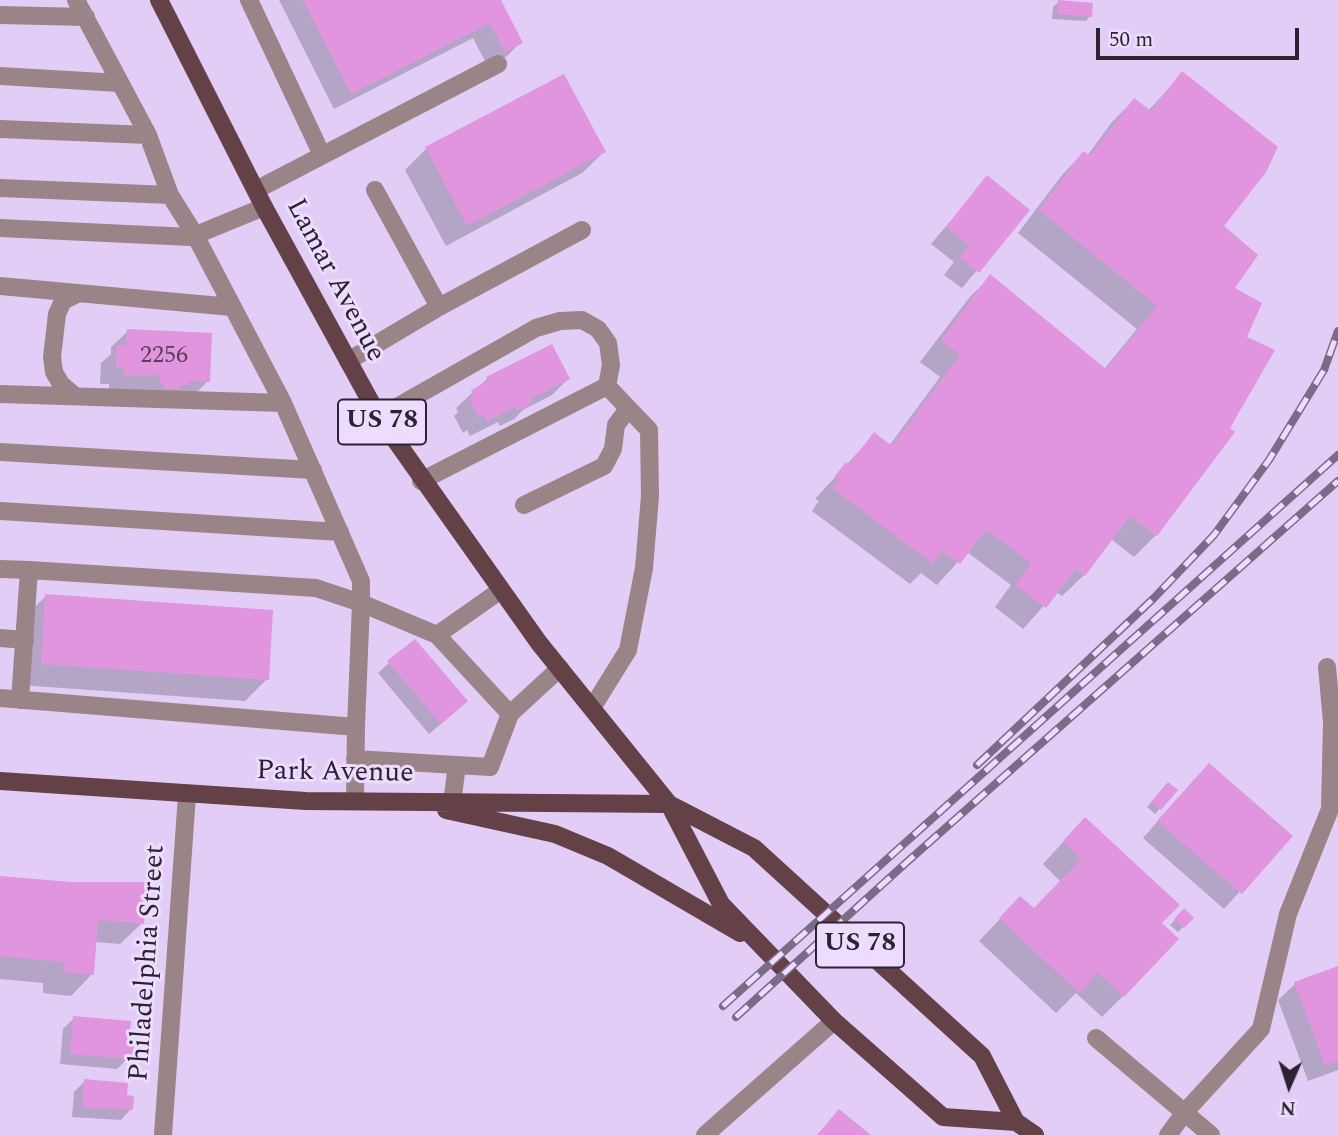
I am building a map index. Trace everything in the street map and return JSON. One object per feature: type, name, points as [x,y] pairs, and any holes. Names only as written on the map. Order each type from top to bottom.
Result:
[{"type":"main road","name":"Lamar Avenue","points":[[159,0],[264,207],[379,418],[421,481],[501,590],[668,804],[720,904],[834,1021],[943,1117],[1016,1122]]},
{"type":"main road","name":"Park Avenue","points":[[0,781],[187,795],[355,801],[668,804]]},
{"type":"main road","points":[[408,802],[555,834],[576,842],[608,856],[681,897],[763,948]]},
{"type":"main road","name":"Lamar Avenue","points":[[668,804],[754,848],[982,1056],[1016,1122],[1035,1135]]},
{"type":"street","points":[[76,0],[148,135],[170,195],[195,235],[283,404],[361,580],[355,801]]},
{"type":"street","points":[[249,0],[322,155]]},
{"type":"street","points":[[0,15],[86,17]]},
{"type":"street","points":[[256,190],[498,64]]},
{"type":"street","points":[[0,76],[120,83]]},
{"type":"street","points":[[0,129],[148,135]]},
{"type":"street","points":[[0,188],[170,195]]},
{"type":"street","points":[[375,190],[439,307]]},
{"type":"street","points":[[0,228],[195,235],[264,207]]},
{"type":"street","points":[[348,361],[439,307],[582,230]]},
{"type":"street","points":[[0,286],[75,295],[233,307]]},
{"type":"street","points":[[75,295],[63,301],[58,314],[52,357],[54,372],[61,384],[75,396]]},
{"type":"street","points":[[379,418],[536,328],[560,321],[582,320],[598,329],[608,343],[611,365],[607,386]]},
{"type":"street","points":[[592,708],[628,650],[644,568],[650,495],[649,430],[607,386]]},
{"type":"street","points":[[421,481],[607,386]]},
{"type":"street","points":[[0,394],[283,404]]},
{"type":"street","points":[[524,505],[604,466],[613,449],[616,425],[628,409]]},
{"type":"street","points":[[0,453],[313,470]]},
{"type":"street","points":[[0,511],[340,532]]},
{"type":"street","points":[[0,569],[316,588],[361,603],[437,635],[510,714]]},
{"type":"street","points":[[20,700],[29,570]]},
{"type":"street","points":[[437,635],[501,590]]},
{"type":"street","points":[[0,638],[25,640]]},
{"type":"street","points":[[1168,1135],[1185,1112],[1261,1029],[1288,914],[1330,809],[1332,722],[1327,667]]},
{"type":"street","points":[[355,760],[490,767],[510,714],[560,668]]},
{"type":"street","points":[[0,698],[356,727]]},
{"type":"street","points":[[452,803],[457,765]]},
{"type":"street","name":"Philadelphia Street","points":[[163,1135],[187,795]]},
{"type":"street","points":[[705,1135],[834,1021]]},
{"type":"street","points":[[1096,1038],[1211,1135]]},
{"type":"building","points":[[303,0],[501,0],[523,43],[505,52],[490,23],[351,94]]},
{"type":"building","points":[[1058,0],[1093,3],[1092,17],[1057,14]]},
{"type":"building","points":[[1182,71],[1278,147],[1266,172],[1224,226],[1258,255],[1235,288],[1262,303],[1247,337],[1275,350],[1230,428],[1235,432],[1157,536],[1130,516],[1085,576],[1076,569],[1046,608],[1015,585],[1031,563],[986,530],[960,564],[942,551],[933,564],[832,488],[839,479],[835,476],[846,462],[849,465],[874,432],[892,446],[960,355],[941,340],[990,274],[1106,369],[1157,306],[1039,210],[1083,151],[1090,156],[1134,98],[1151,111]]},
{"type":"building","points":[[564,74],[606,152],[467,226],[425,147]]},
{"type":"building","points":[[987,175],[1030,210],[979,273],[959,257],[969,245],[946,227]]},
{"type":"building","points":[[127,329],[212,333],[210,382],[189,381],[189,385],[179,385],[179,389],[164,389],[164,384],[160,384],[160,375],[124,376],[125,368],[116,368],[117,345],[126,345]]},
{"type":"building","points":[[552,344],[570,379],[531,399],[532,403],[517,411],[515,407],[487,421],[484,415],[479,417],[469,398],[474,396],[471,390],[488,381],[486,377]]},
{"type":"building","points":[[45,594],[273,610],[269,680],[41,664]]},
{"type":"building","points":[[415,639],[468,701],[441,724],[387,661]]},
{"type":"building","points":[[1209,763],[1293,836],[1242,894],[1157,821]]},
{"type":"building","points":[[1168,782],[1178,790],[1161,810],[1151,802]]},
{"type":"building","points":[[1085,817],[1180,905],[1162,923],[1179,939],[1124,997],[1098,972],[1079,993],[999,918],[1020,896],[1034,908],[1081,859],[1063,841]]},
{"type":"building","points":[[0,876],[71,882],[145,882],[144,924],[98,920],[94,975],[63,972],[64,962],[0,956]]},
{"type":"building","points":[[1184,908],[1194,918],[1184,928],[1174,919]]},
{"type":"building","points":[[1338,966],[1338,1061],[1325,1066],[1294,982]]},
{"type":"building","points":[[73,1016],[131,1021],[129,1043],[134,1044],[133,1055],[130,1054],[130,1059],[70,1054]]},
{"type":"building","points":[[84,1079],[128,1083],[127,1095],[134,1096],[133,1110],[82,1107]]},
{"type":"building","points":[[839,1109],[871,1135],[817,1135]]},
{"type":"railway","points":[[977,765],[1154,598],[1214,535],[1269,460],[1324,370],[1338,331]]},
{"type":"railway","points":[[723,1006],[1338,455]]},
{"type":"railway","points":[[736,1017],[1338,481]]}]
